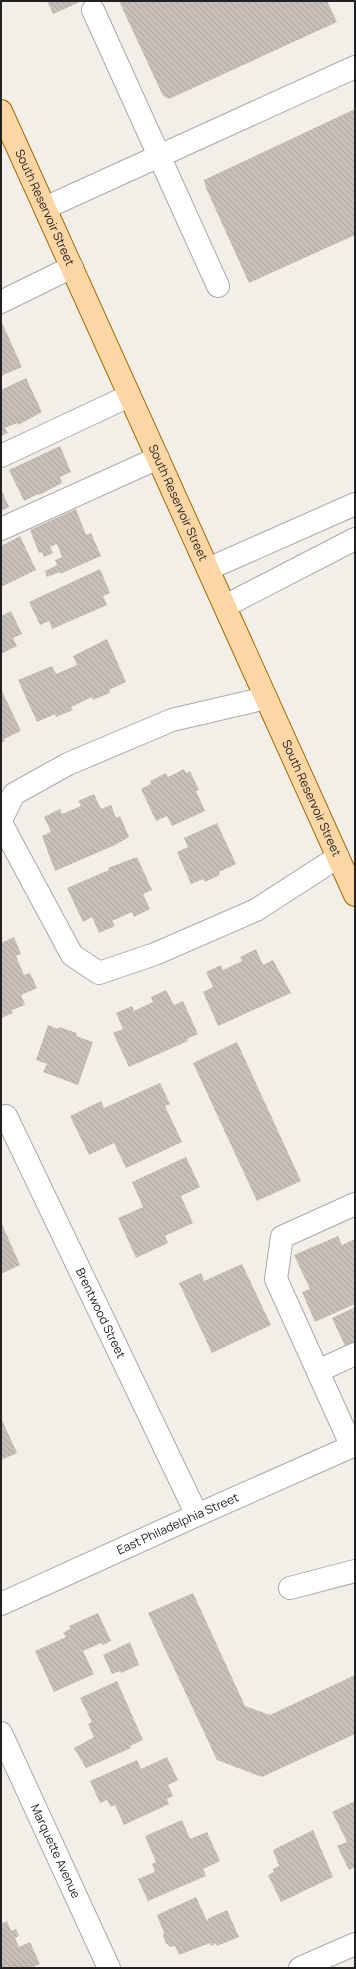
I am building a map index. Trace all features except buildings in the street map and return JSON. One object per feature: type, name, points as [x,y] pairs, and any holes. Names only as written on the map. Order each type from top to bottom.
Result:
[{"type":"main road","name":"South Reservoir Street","points":[[1,111],[355,895]]},
{"type":"street","points":[[93,10],[218,286]]},
{"type":"street","points":[[45,208],[355,66]]},
{"type":"street","points":[[1,302],[72,267]]},
{"type":"street","points":[[1,456],[130,396]]},
{"type":"street","points":[[1,528],[158,458]]},
{"type":"street","points":[[208,569],[355,504]]},
{"type":"street","points":[[225,606],[355,539]]},
{"type":"street","points":[[266,698],[172,720],[68,764],[14,794],[1,821],[72,954],[99,973],[155,954],[256,910],[338,857]]},
{"type":"street","name":"Brentwood Street","points":[[3,1113],[197,1515]]},
{"type":"street","points":[[354,1446],[276,1279],[282,1237],[355,1204]]},
{"type":"street","points":[[318,1371],[355,1354]]},
{"type":"street","name":"East Philadelphia Street","points":[[1,1604],[354,1446]]},
{"type":"street","points":[[290,1588],[355,1572]]},
{"type":"street","name":"Marquette Avenue","points":[[1,1733],[110,1968]]},
{"type":"street","points":[[300,1968],[355,1944]]}]
